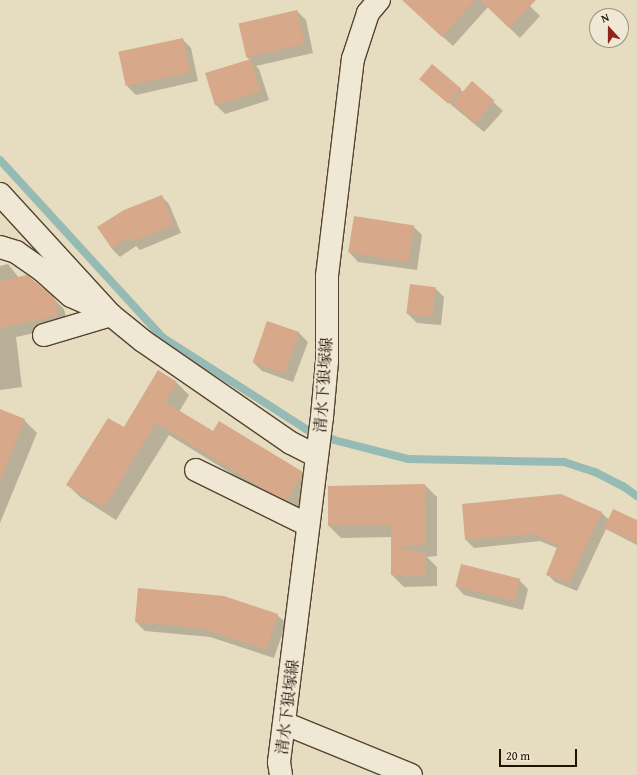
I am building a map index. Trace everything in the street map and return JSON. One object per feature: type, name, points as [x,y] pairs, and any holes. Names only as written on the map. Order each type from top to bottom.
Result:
[{"type":"street","name":"清水下狼塚線","points":[[281,775],[279,762],[286,724],[308,525],[322,418],[327,361],[327,276],[353,59],[368,13],[379,0]]},
{"type":"street","points":[[0,194],[111,314],[143,341],[291,443],[317,451]]},
{"type":"street","points":[[0,246],[16,252],[42,270],[71,296],[111,314]]},
{"type":"street","points":[[44,335],[111,314]]},
{"type":"street","points":[[196,470],[308,525]]},
{"type":"street","points":[[286,724],[411,775]]},
{"type":"building","points":[[402,0],[475,0],[442,37]]},
{"type":"building","points":[[480,0],[536,0],[509,28]]},
{"type":"building","points":[[297,10],[305,44],[246,58],[239,23]]},
{"type":"building","points":[[183,38],[190,72],[126,86],[118,52]]},
{"type":"building","points":[[251,59],[261,92],[215,106],[205,73]]},
{"type":"building","points":[[432,64],[461,88],[448,104],[419,79]]},
{"type":"building","points":[[472,81],[495,101],[475,123],[452,104]]},
{"type":"building","points":[[162,195],[174,225],[131,242],[129,237],[112,249],[97,227],[124,210]]},
{"type":"building","points":[[354,216],[414,226],[408,262],[348,253]]},
{"type":"building","points":[[27,275],[54,297],[58,316],[0,328],[0,281]]},
{"type":"building","points":[[410,284],[436,287],[432,317],[406,314]]},
{"type":"building","points":[[267,321],[299,332],[285,374],[253,363]]},
{"type":"building","points":[[158,370],[177,382],[165,402],[213,431],[219,421],[303,472],[287,501],[263,489],[156,423],[104,508],[66,485],[108,418],[124,427]]},
{"type":"building","points":[[0,409],[25,419],[1,479],[0,478]]},
{"type":"building","points":[[425,484],[426,544],[398,547],[426,554],[426,575],[391,575],[391,525],[328,526],[328,486]]},
{"type":"building","points":[[561,494],[602,512],[569,583],[546,575],[558,545],[532,534],[465,540],[462,504]]},
{"type":"building","points":[[613,509],[637,520],[637,543],[604,528]]},
{"type":"building","points":[[461,564],[520,579],[515,601],[455,586]]},
{"type":"building","points":[[138,588],[224,596],[278,614],[266,650],[200,628],[135,622]]},
{"type":"waterway","points":[[0,160],[162,337],[306,429],[334,440],[408,459],[564,462],[595,472],[623,486],[637,496]]}]
